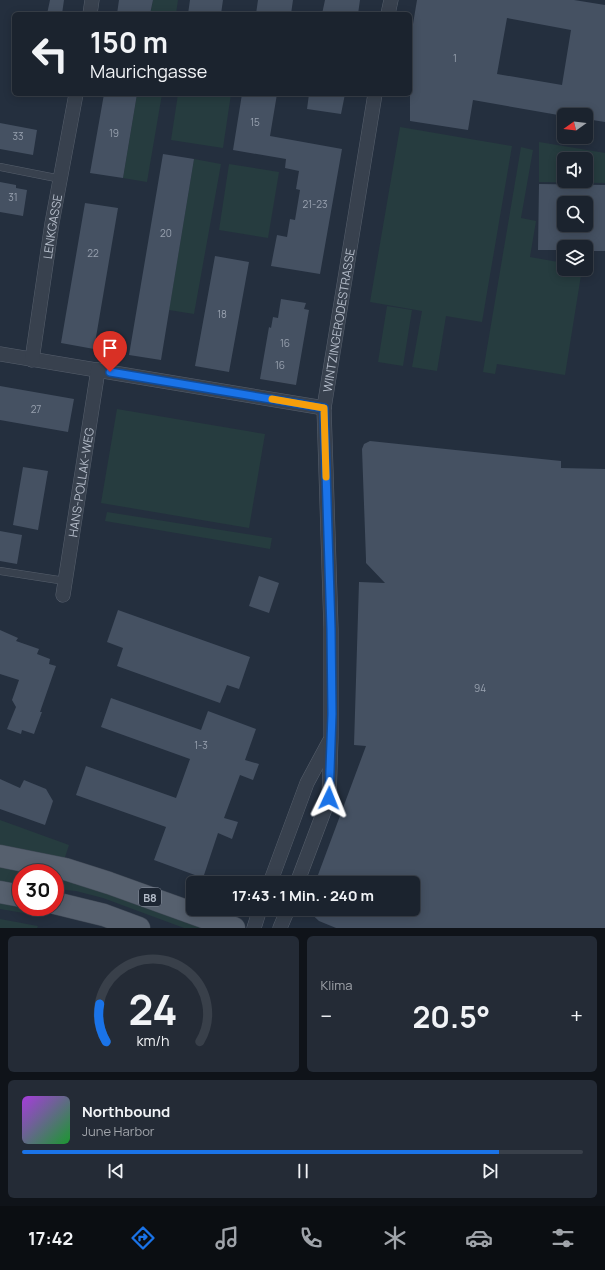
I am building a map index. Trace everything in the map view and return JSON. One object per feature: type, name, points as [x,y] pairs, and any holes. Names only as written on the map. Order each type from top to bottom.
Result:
[{"type":"main road","name":"B8","points":[[0,856],[65,869],[109,883],[234,928]]},
{"type":"main road","points":[[0,892],[12,894]]},
{"type":"main road","points":[[64,905],[104,915],[135,927]]},
{"type":"street","points":[[90,12],[92,0]]},
{"type":"street","points":[[388,12],[391,0]]},
{"type":"street","name":"LENKGASSE","points":[[32,360],[52,223],[76,96]]},
{"type":"street","name":"WINTZINGERODESTRASSE","points":[[300,876],[329,798],[331,738],[331,629],[324,408],[375,96]]},
{"type":"street","points":[[0,354],[324,408]]},
{"type":"street","name":"HANS-POLLAK-WEG","points":[[64,588],[98,370]]},
{"type":"street","name":"WINTZINGERODESTRASSE","points":[[273,876],[308,783],[331,738]]},
{"type":"street","points":[[254,928],[258,916]]},
{"type":"street","points":[[280,928],[285,916]]},
{"type":"lane","points":[[0,167],[61,178]]},
{"type":"lane","points":[[0,571],[64,588]]},
{"type":"green space","points":[[153,0],[178,0],[176,12],[150,12]]},
{"type":"green space","points":[[137,96],[162,96],[147,182],[123,178]]},
{"type":"green space","points":[[178,96],[231,96],[223,148],[171,140]]},
{"type":"green space","points":[[400,127],[512,146],[482,322],[446,316],[437,371],[412,367],[422,311],[370,302]]},
{"type":"green space","points":[[539,142],[605,153],[605,183],[593,183],[593,152],[557,152],[557,182],[539,182]]},
{"type":"green space","points":[[521,147],[533,150],[521,218],[536,221],[530,257],[557,262],[557,276],[581,276],[565,375],[497,364],[495,374],[483,372]]},
{"type":"green space","points":[[194,159],[221,164],[194,314],[169,310]]},
{"type":"green space","points":[[229,164],[279,172],[268,238],[219,230]]},
{"type":"green space","points":[[387,306],[412,310],[403,366],[378,362]]},
{"type":"green space","points":[[117,409],[265,434],[249,528],[101,503]]},
{"type":"green space","points":[[107,512],[272,538],[270,549],[105,521]]},
{"type":"green space","points":[[0,820],[69,845],[64,860],[0,848]]},
{"type":"green space","points":[[0,865],[12,867],[12,885],[0,884]]},
{"type":"green space","points":[[64,878],[211,928],[184,928],[103,898],[76,891],[64,890]]},
{"type":"green space","points":[[0,902],[12,905],[12,911],[0,909]]},
{"type":"green space","points":[[0,919],[38,926],[37,928],[0,928]]},
{"type":"building","points":[[50,0],[64,0],[62,12],[47,12]]},
{"type":"building","points":[[119,0],[153,0],[150,12],[117,12]]},
{"type":"building","points":[[190,0],[223,0],[221,12],[188,12]]},
{"type":"building","points":[[258,0],[293,0],[291,12],[256,12]]},
{"type":"building","points":[[325,0],[360,0],[358,12],[322,12]]},
{"type":"building","points":[[417,0],[574,0],[605,5],[605,122],[593,120],[593,108],[557,108],[557,115],[473,100],[468,130],[410,121],[410,96],[412,96],[412,30]],"holes":[[[507,18],[571,30],[562,85],[497,74]]]},
{"type":"building","points":[[104,96],[137,96],[123,178],[90,173]]},
{"type":"building","points":[[242,96],[277,96],[270,136],[342,149],[320,274],[271,266],[277,235],[287,237],[290,219],[295,220],[300,190],[296,189],[299,171],[285,168],[286,159],[233,150]]},
{"type":"building","points":[[309,96],[345,96],[341,114],[307,109]]},
{"type":"building","points":[[0,123],[37,130],[33,155],[0,149]]},
{"type":"building","points":[[163,154],[194,159],[161,360],[129,355]]},
{"type":"building","points":[[0,182],[16,185],[16,188],[27,190],[23,216],[0,212]]},
{"type":"building","points":[[539,184],[557,184],[557,188],[593,188],[593,185],[605,185],[605,251],[593,251],[593,240],[557,240],[557,250],[538,250]]},
{"type":"building","points":[[85,203],[118,208],[94,349],[61,343]]},
{"type":"building","points":[[215,256],[249,262],[229,372],[195,366]]},
{"type":"building","points":[[281,299],[306,303],[304,309],[309,310],[296,385],[260,379],[269,327],[271,328],[273,317],[278,318]]},
{"type":"building","points":[[0,386],[74,399],[68,432],[0,420]]},
{"type":"building","points":[[370,441],[561,461],[561,468],[605,469],[605,928],[336,928],[319,921],[314,916],[420,916],[420,876],[318,876],[366,746],[354,745],[359,582],[385,583],[366,563],[362,449],[364,444]]},
{"type":"building","points":[[23,467],[48,471],[38,530],[13,525]]},
{"type":"building","points":[[0,531],[22,535],[17,564],[0,561]]},
{"type":"building","points":[[259,576],[279,583],[269,613],[249,606]]},
{"type":"building","points":[[118,610],[250,657],[239,689],[227,685],[220,703],[117,666],[123,648],[107,642]]},
{"type":"building","points":[[0,630],[18,638],[16,641],[39,649],[37,654],[50,659],[49,664],[56,666],[34,734],[22,730],[21,734],[7,729],[16,707],[12,700],[19,680],[0,674]]},
{"type":"building","points":[[111,698],[201,730],[208,711],[256,729],[245,760],[259,764],[253,780],[240,775],[224,818],[238,822],[232,839],[218,833],[204,876],[198,876],[154,860],[166,827],[76,795],[86,766],[176,798],[190,759],[101,727]]},
{"type":"building","points":[[0,779],[20,788],[24,780],[46,789],[53,801],[45,825],[0,809]]},
{"type":"slow traffic","points":[[272,399],[324,408],[326,477]]},
{"type":"route","points":[[110,372],[324,408],[331,629],[332,714],[329,798]]}]
